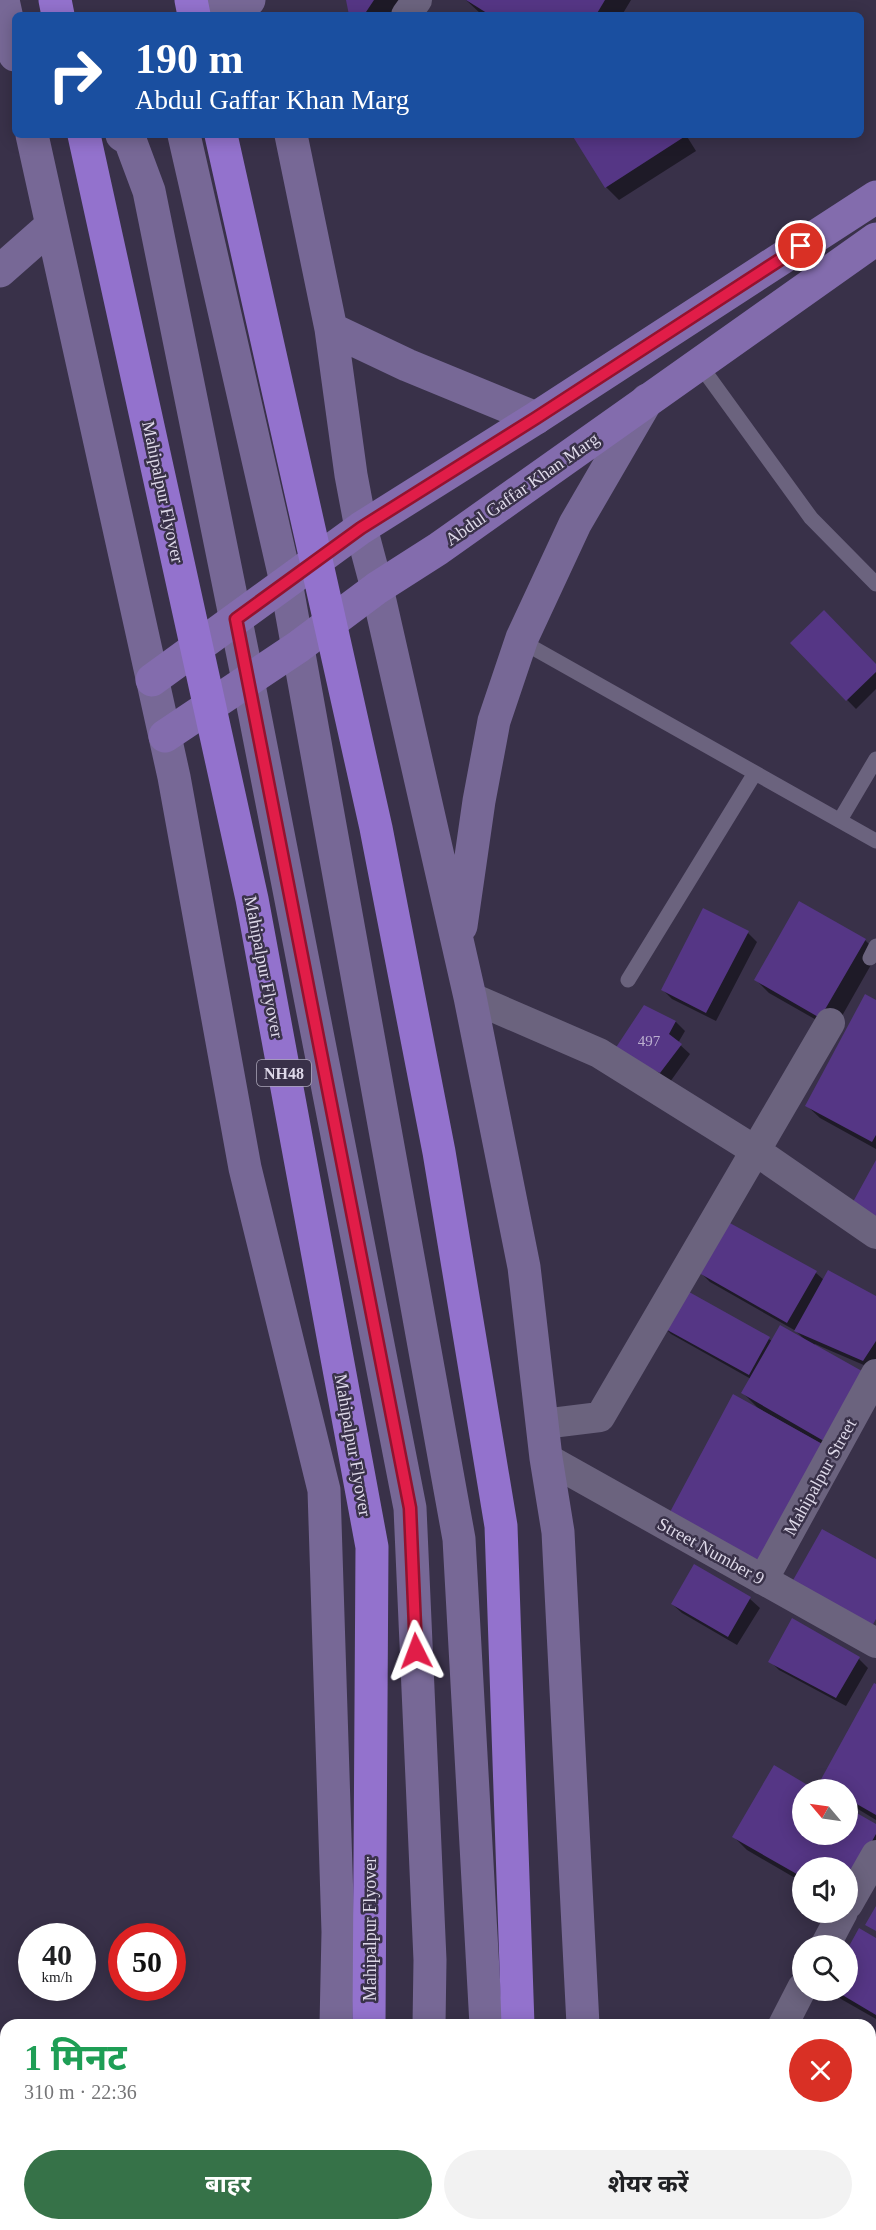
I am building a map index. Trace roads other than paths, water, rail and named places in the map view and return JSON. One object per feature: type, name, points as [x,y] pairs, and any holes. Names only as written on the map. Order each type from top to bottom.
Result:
[{"type":"highway","name":"Mahipalpur Flyover","points":[[85,138],[252,899],[372,1547],[369,2019]]},
{"type":"highway","points":[[222,138],[376,828],[439,1152],[501,1526],[518,2019]]},
{"type":"main road","points":[[3,0],[12,41]]},
{"type":"main road","points":[[230,12],[260,8]]},
{"type":"main road","points":[[34,138],[165,736],[245,1168],[324,1490],[338,1932],[336,2019]]},
{"type":"main road","points":[[127,138],[130,140],[148,191],[236,619],[410,1508],[430,1960],[429,2019]]},
{"type":"main road","points":[[185,138],[286,582],[459,1539],[486,2019]]},
{"type":"main road","points":[[294,138],[331,329],[351,476],[361,528],[377,588],[468,990],[524,1267],[546,1458],[558,1532],[583,2019]]},
{"type":"main road","points":[[152,680],[361,528],[536,418],[876,196]]},
{"type":"main road","points":[[0,271],[52,225]]},
{"type":"main road","name":"Abdul Gaffar Khan Marg","points":[[165,736],[298,647],[377,588],[438,549],[876,239]]},
{"type":"main road","points":[[331,329],[407,365],[536,418]]},
{"type":"main road","points":[[468,990],[460,931],[479,801],[494,721],[521,641],[575,524],[647,400]]},
{"type":"street","points":[[468,990],[599,1053],[756,1151],[876,1234]]},
{"type":"street","points":[[543,1424],[600,1417],[830,1023]]},
{"type":"street","name":"Mahipalpur Street","points":[[763,1580],[876,1374]]},
{"type":"street","name":"Street Number 9","points":[[546,1458],[876,1642]]},
{"type":"street","points":[[858,1886],[876,1855]]},
{"type":"street","points":[[786,2019],[795,2001]]},
{"type":"lane","points":[[700,364],[811,518],[876,584]]},
{"type":"lane","points":[[521,641],[876,841]]},
{"type":"lane","points":[[840,820],[876,759]]},
{"type":"lane","points":[[628,980],[755,773]]}]
